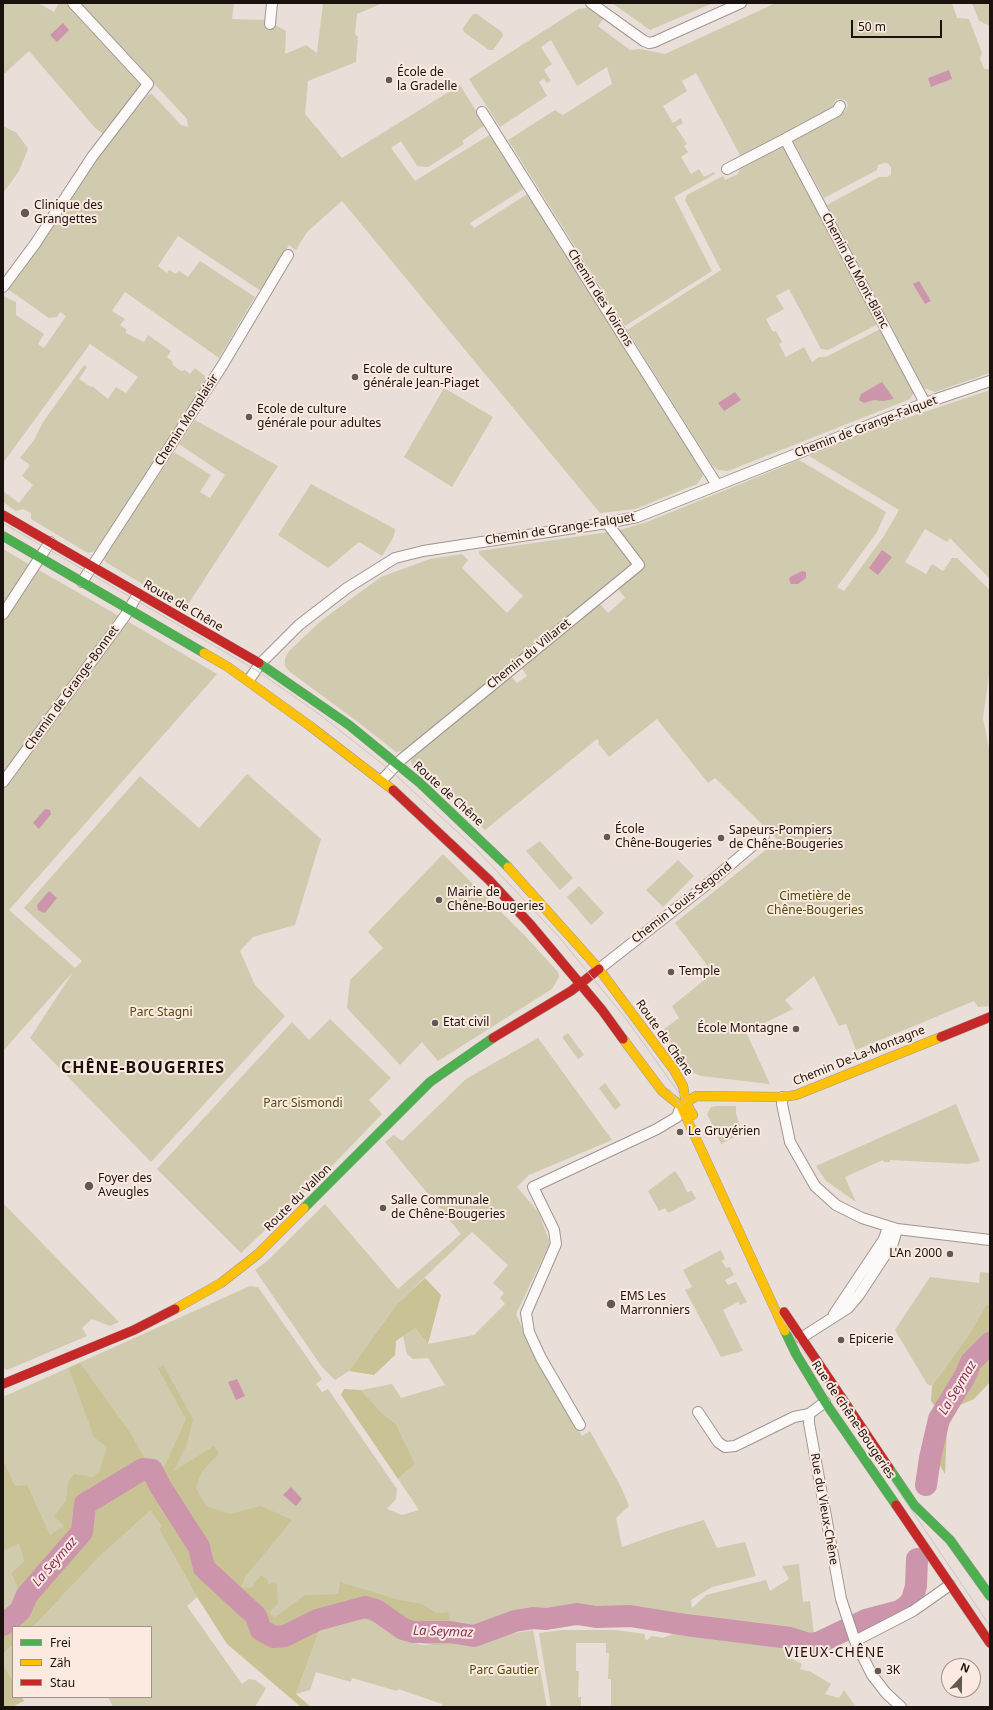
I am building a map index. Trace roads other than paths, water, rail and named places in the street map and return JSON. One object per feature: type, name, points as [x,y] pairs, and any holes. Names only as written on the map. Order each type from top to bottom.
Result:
[{"type":"main road","name":"Route de Chêne","points":[[3,515],[260,664],[324,707],[396,764],[454,815],[505,864],[547,909],[598,969],[674,1070],[683,1086],[683,1105]]},
{"type":"main road","points":[[3,536],[249,680],[382,780],[450,842],[493,885],[581,984],[662,1091],[683,1105],[780,1307],[914,1505],[950,1540],[990,1596]]},
{"type":"main road","name":"Route du Vallon","points":[[3,1384],[134,1330],[193,1300],[221,1283],[258,1254],[430,1082],[492,1039],[562,997],[581,984],[598,969]]},
{"type":"main road","name":"Chemin De-La-Montagne","points":[[683,1105],[696,1096],[782,1097],[796,1095],[990,1017]]},
{"type":"main road","name":"Rue de Chêne-Bougeries","points":[[683,1105],[796,1354],[825,1402],[990,1643]]},
{"type":"street","points":[[3,287],[35,244],[92,156],[148,84],[73,3]]},
{"type":"street","points":[[270,24],[272,3]]},
{"type":"street","points":[[591,3],[649,43],[741,3]]},
{"type":"street","points":[[727,169],[836,111],[840,106]]},
{"type":"street","name":"Chemin des Voirons","points":[[482,112],[717,485]]},
{"type":"street","name":"Chemin du Mont-Blanc","points":[[785,139],[924,403]]},
{"type":"street","name":"Chemin Monplaisir","points":[[82,582],[222,366],[288,255]]},
{"type":"street","name":"Chemin de Grange-Falquet","points":[[249,680],[260,664],[300,625],[347,588],[395,558],[422,551],[607,523],[637,517],[924,403],[990,381]]},
{"type":"street","name":"Chemin du Villaret","points":[[382,780],[396,764],[638,565],[607,523]]},
{"type":"street","points":[[3,614],[50,542]]},
{"type":"street","name":"Chemin de Grange-Bonnet","points":[[3,782],[129,610],[138,594]]},
{"type":"street","name":"Chemin Louis-Segond","points":[[598,969],[710,882],[764,836]]},
{"type":"street","points":[[782,1097],[782,1104],[790,1142],[808,1176],[819,1191],[844,1210],[892,1228],[990,1240]]},
{"type":"street","points":[[580,1425],[541,1358],[529,1332],[526,1314],[556,1244],[554,1230],[533,1187],[657,1129],[677,1117],[683,1105]]},
{"type":"street","points":[[801,1338],[833,1316],[848,1308],[860,1295],[892,1242],[892,1228]]},
{"type":"street","points":[[698,1412],[718,1442],[725,1447],[735,1446],[794,1417],[809,1414],[825,1402]]},
{"type":"street","name":"Rue du Vieux-Chêne","points":[[809,1414],[809,1423],[836,1576],[848,1623],[872,1675],[886,1693],[901,1707]]},
{"type":"street","points":[[854,1638],[912,1611],[950,1585]]},
{"type":"waterway","name":"La Seymaz","points":[[926,1485],[930,1458],[939,1419],[965,1376],[971,1362],[990,1343]]},
{"type":"waterway","name":"La Seymaz","points":[[3,1625],[20,1611],[27,1595],[82,1532],[85,1504],[143,1469],[152,1470],[160,1486],[199,1547],[204,1568],[256,1616],[261,1630],[274,1637],[285,1636],[317,1620],[365,1607],[376,1610],[403,1629],[413,1632],[450,1632],[474,1636],[515,1621],[533,1618],[546,1619],[577,1614],[596,1617],[630,1616],[686,1625],[790,1638],[808,1644],[818,1643],[866,1620],[900,1611],[907,1606],[912,1600],[916,1586],[917,1559]]},
{"type":"tram line","points":[[3,523],[256,670],[319,714],[390,770],[477,850],[559,937],[627,1020],[686,1103]]},
{"type":"tram line","points":[[670,1090],[681,1106]]},
{"type":"tram line","points":[[772,1304],[990,1626]]},
{"type":"place","name":"École de la Gradelle","points":[[389,80]]},
{"type":"place","name":"Clinique des Grangettes","points":[[25,213]]},
{"type":"place","name":"Ecole de culture générale Jean-Piaget","points":[[355,377]]},
{"type":"place","name":"Ecole de culture générale pour adultes","points":[[249,417]]},
{"type":"place","name":"École Chêne-Bougeries","points":[[607,837]]},
{"type":"place","name":"Sapeurs-Pompiers de Chêne-Bougeries","points":[[721,838]]},
{"type":"place","name":"Mairie de Chêne-Bougeries","points":[[439,900]]},
{"type":"place","name":"Temple","points":[[671,972]]},
{"type":"place","name":"Etat civil","points":[[435,1023]]},
{"type":"place","name":"École Montagne","points":[[796,1029]]},
{"type":"place","name":"Le Gruyérien","points":[[680,1132]]},
{"type":"place","name":"Foyer des Aveugles","points":[[89,1186]]},
{"type":"place","name":"Salle Communale de Chêne-Bougeries","points":[[383,1208]]},
{"type":"place","name":"L'An 2000","points":[[950,1254]]},
{"type":"place","name":"EMS Les Marronniers","points":[[611,1304]]},
{"type":"place","name":"Epicerie","points":[[841,1340]]},
{"type":"place","name":"3K","points":[[878,1671]]},
{"type":"district","name":"CHÊNE-BOUGERIES","points":[[143,1068]]},
{"type":"district","name":"VIEUX-CHÊNE","points":[[835,1653]]},
{"type":"park label","name":"Cimetière de Chêne-Bougeries","points":[[815,904]]},
{"type":"park label","name":"Parc Stagni","points":[[161,1013]]},
{"type":"park label","name":"Parc Sismondi","points":[[303,1104]]},
{"type":"park label","name":"Parc Gautier","points":[[504,1671]]}]
